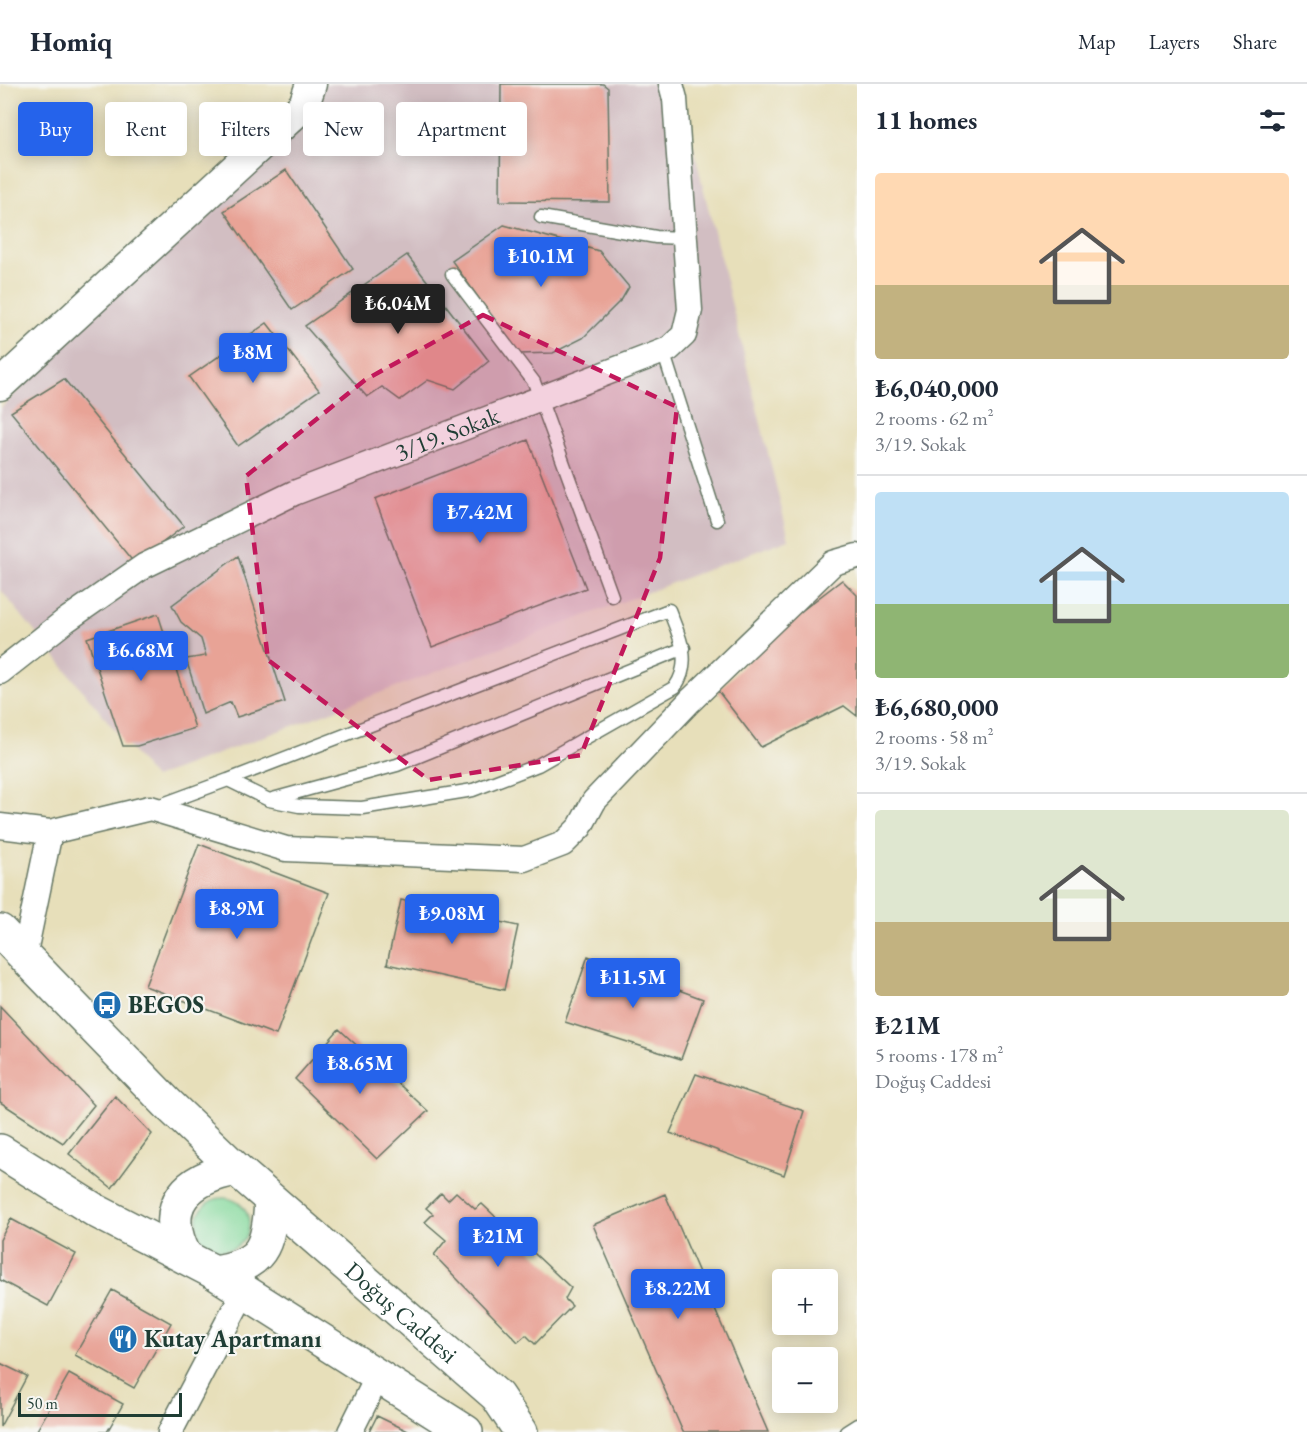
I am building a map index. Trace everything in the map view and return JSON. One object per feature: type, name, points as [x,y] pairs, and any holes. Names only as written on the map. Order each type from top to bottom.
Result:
[{"type":"main road","points":[[0,931],[168,1104],[271,1200],[269,1233],[264,1247],[254,1258],[241,1266],[214,1272]]},
{"type":"main road","points":[[3,1160],[96,1211],[184,1254],[379,1374],[466,1432]]},
{"type":"main road","points":[[184,1254],[174,1227],[175,1212],[181,1198],[190,1186],[203,1178],[236,1169]]},
{"type":"main road","name":"Doğuş Caddesi","points":[[271,1200],[496,1396],[521,1432]]},
{"type":"street","points":[[0,385],[304,105],[311,84]]},
{"type":"street","name":"3/19. Sokak","points":[[3,664],[144,566],[294,493],[663,351],[684,335],[690,310],[675,99],[670,84]]},
{"type":"street","points":[[0,826],[50,831],[150,808],[286,849],[524,859],[563,844],[580,827],[594,801],[690,701],[834,563],[857,556]]},
{"type":"street","points":[[24,957],[50,831]]},
{"type":"street","points":[[171,1432],[244,1291]]},
{"type":"street","points":[[350,1432],[379,1374]]},
{"type":"lane","points":[[541,217],[656,237],[684,238]]},
{"type":"lane","points":[[452,274],[534,382],[542,398],[612,596]]},
{"type":"lane","points":[[663,351],[717,520]]},
{"type":"lane","points":[[150,808],[669,610],[684,648],[683,674],[671,692],[538,765],[473,790],[362,808],[298,806],[269,800],[228,780]]},
{"type":"lane","points":[[269,800],[397,765],[684,648]]},
{"type":"lane","points":[[846,1432],[857,1425]]},
{"type":"highlighted area","points":[[483,315],[677,407],[660,558],[581,755],[429,780],[268,660],[246,476],[365,380]]},
{"type":"shaded area","points":[[309,84],[678,84],[789,539],[154,778],[0,589],[0,409],[241,156],[291,156],[291,103]]},
{"type":"green space","points":[[218,1198],[228,1198],[242,1205],[249,1224],[242,1243],[228,1250],[218,1250],[208,1246],[201,1239],[197,1229],[197,1219],[201,1209],[208,1202]]},
{"type":"building","points":[[501,84],[603,84],[608,88],[610,202],[500,201],[500,156],[527,156],[527,102],[501,102]]},
{"type":"building","points":[[286,170],[353,269],[292,310],[224,211]]},
{"type":"building","points":[[504,225],[599,251],[629,287],[622,299],[583,338],[553,353],[519,354],[452,261]]},
{"type":"building","points":[[407,255],[489,361],[455,389],[428,380],[400,400],[382,387],[367,397],[305,326]]},
{"type":"building","points":[[267,323],[319,390],[238,446],[189,377]]},
{"type":"building","points":[[64,379],[184,526],[135,564],[11,412]]},
{"type":"building","points":[[528,440],[586,588],[432,647],[375,499]]},
{"type":"building","points":[[238,556],[285,702],[237,717],[231,702],[203,714],[186,659],[206,656],[201,639],[181,622],[172,605]]},
{"type":"building","points":[[842,580],[857,595],[857,716],[844,706],[761,747],[718,691],[778,629]]},
{"type":"building","points":[[158,614],[195,728],[137,746],[123,746],[87,638]]},
{"type":"building","points":[[199,844],[329,893],[276,1035],[145,986]]},
{"type":"building","points":[[401,900],[518,926],[504,990],[387,964]]},
{"type":"building","points":[[588,956],[703,999],[681,1059],[565,1022]]},
{"type":"building","points":[[0,1006],[94,1105],[63,1143],[0,1102]]},
{"type":"building","points":[[339,1029],[428,1111],[377,1159],[295,1079]]},
{"type":"building","points":[[696,1074],[804,1111],[784,1175],[670,1133]]},
{"type":"building","points":[[115,1096],[152,1134],[112,1188],[69,1154]]},
{"type":"building","points":[[456,1192],[475,1209],[482,1204],[571,1288],[565,1299],[572,1306],[535,1344],[526,1335],[518,1342],[434,1255],[446,1240],[425,1222],[433,1214],[426,1208],[441,1193],[448,1200]]},
{"type":"building","points":[[665,1194],[768,1432],[683,1432],[593,1225]]},
{"type":"building","points":[[11,1219],[76,1254],[48,1306],[0,1280],[0,1240]]},
{"type":"building","name":"Kutay Apartmanı","points":[[112,1290],[171,1323],[134,1388],[75,1355]]},
{"type":"building","points":[[0,1363],[27,1376],[0,1427]]},
{"type":"building","points":[[69,1374],[123,1404],[107,1432],[36,1432]]},
{"type":"building","points":[[377,1416],[410,1432],[369,1432]]},
{"type":"place","name":"BEGOS","points":[[107,1005]]},
{"type":"place","name":"Kutay Apartmanı","points":[[123,1339]]}]
